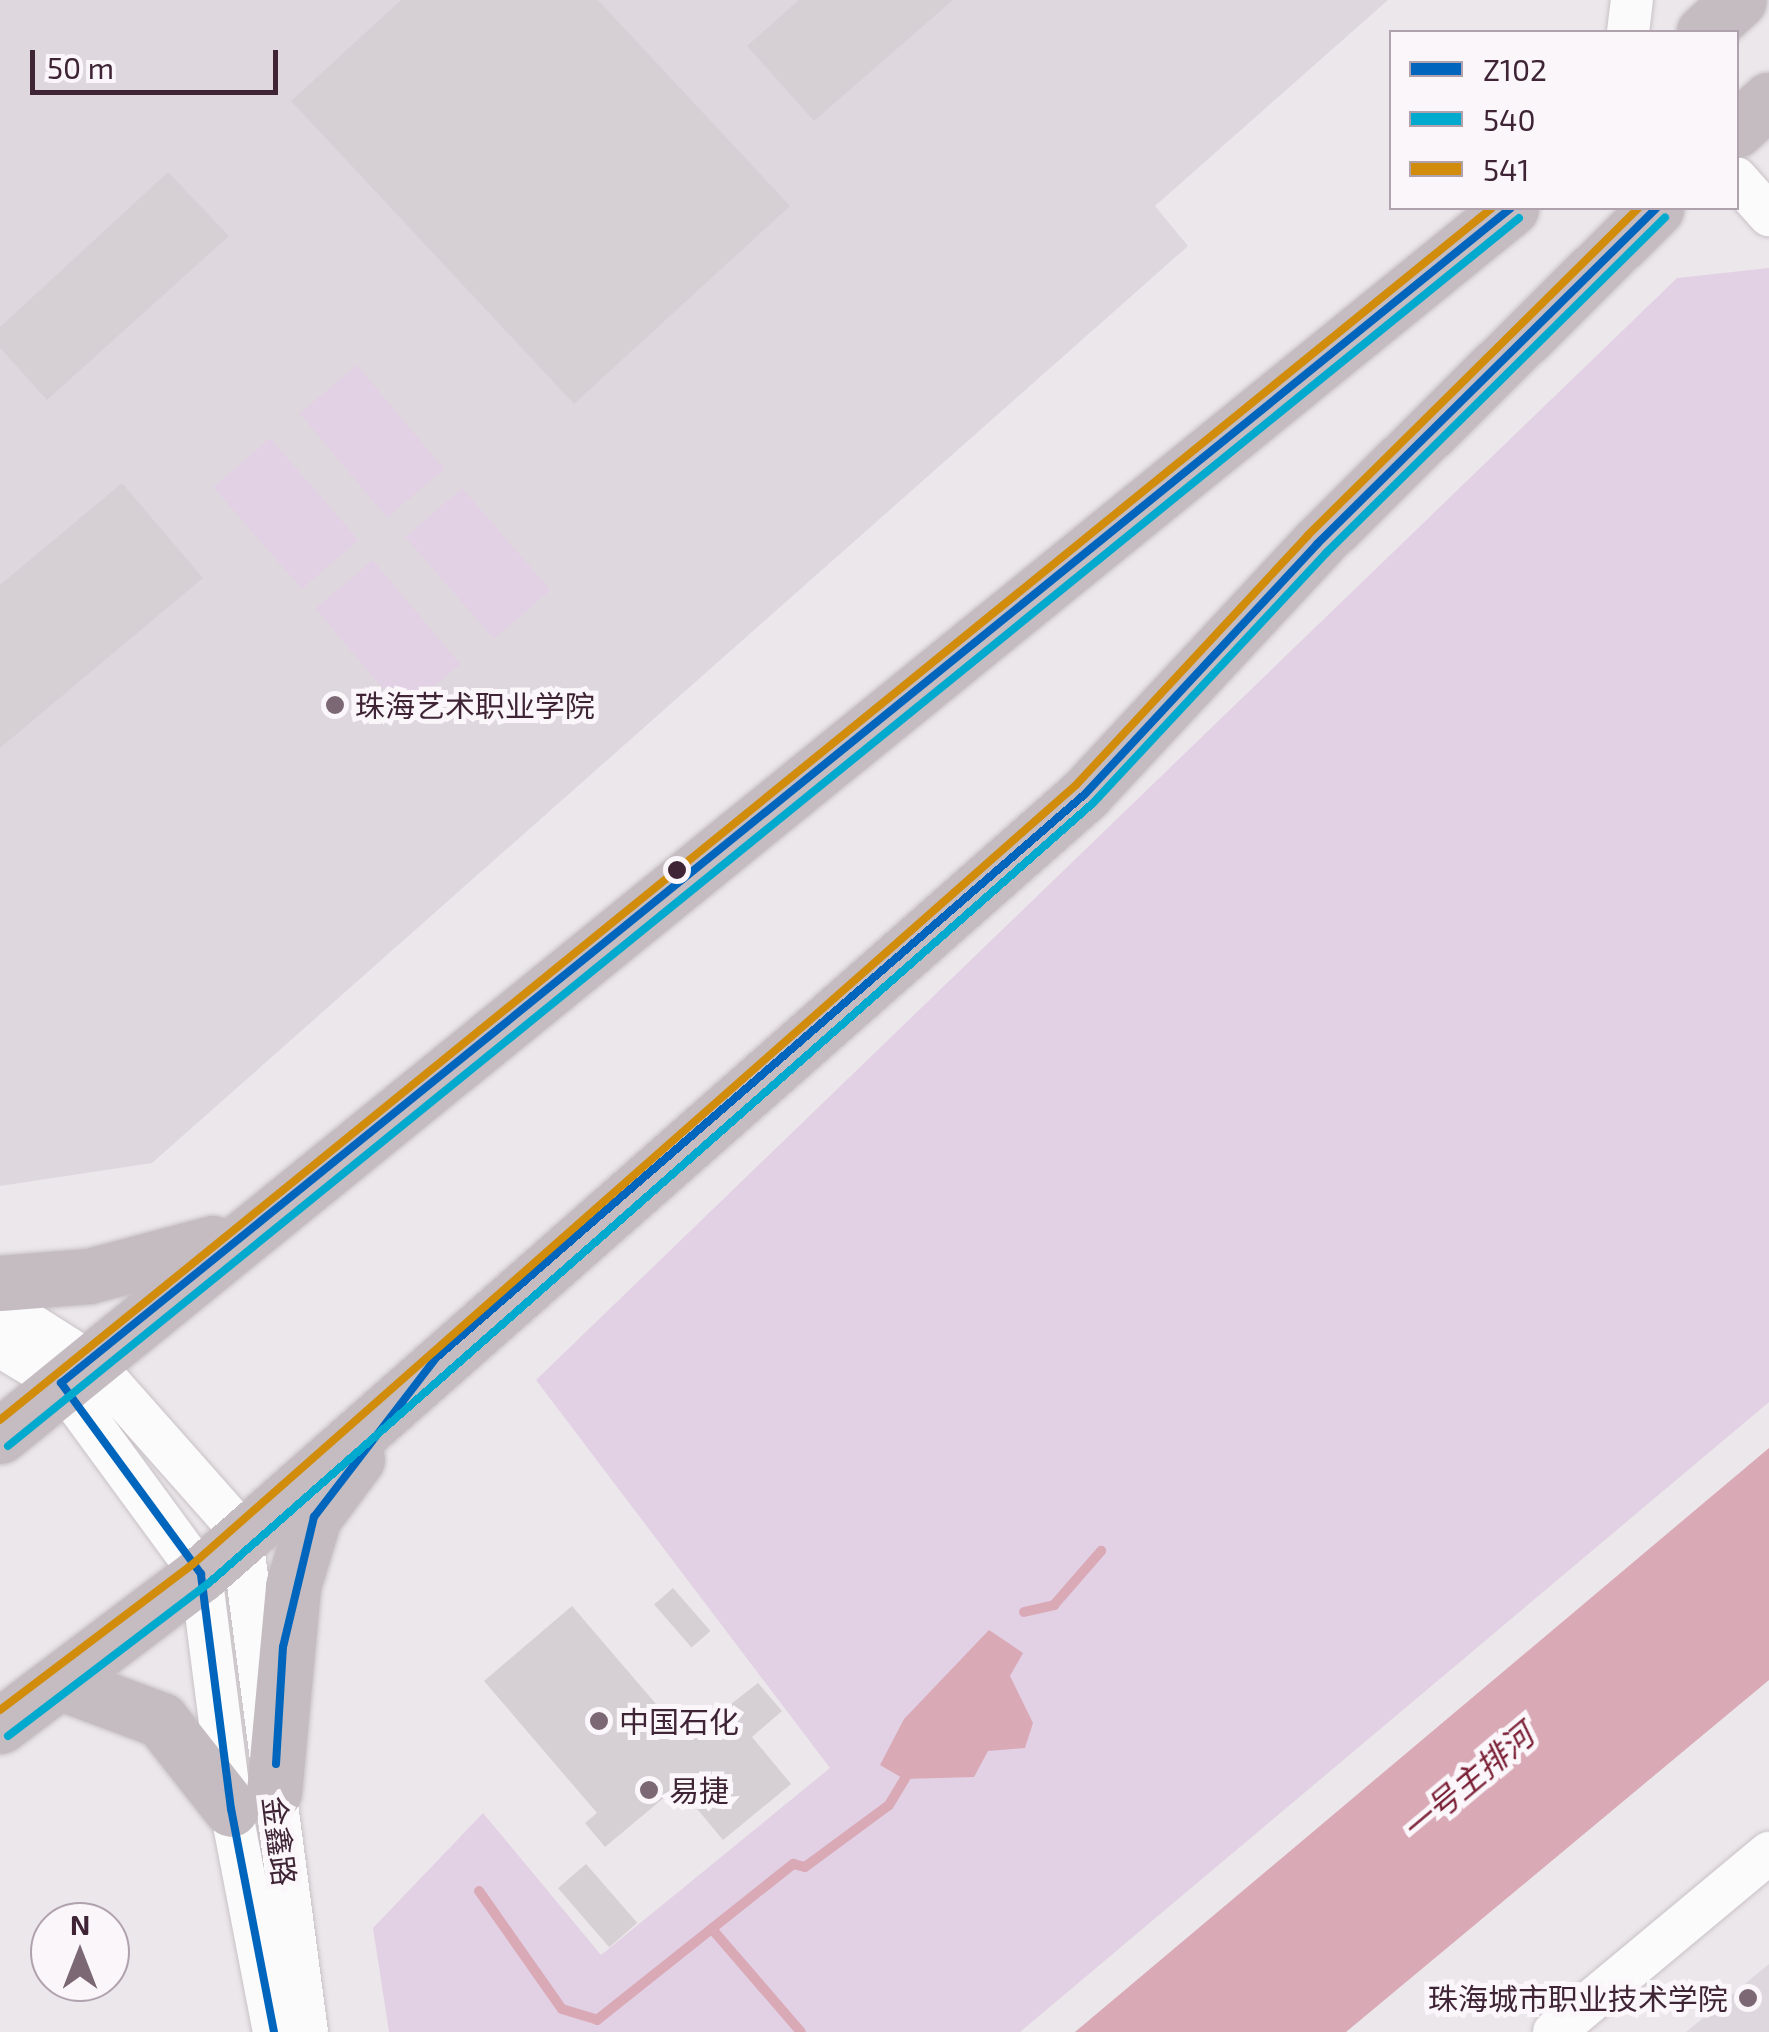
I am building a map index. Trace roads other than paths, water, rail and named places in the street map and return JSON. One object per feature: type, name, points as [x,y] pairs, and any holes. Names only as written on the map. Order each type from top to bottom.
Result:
[{"type":"highway","points":[[1706,30],[1739,0]]},
{"type":"highway","points":[[0,1436],[181,1282],[295,1200],[1510,210]]},
{"type":"highway","points":[[0,1726],[201,1574],[240,1530],[1085,794],[1317,544],[1654,210]]},
{"type":"highway","points":[[0,1283],[178,1258],[295,1200]]},
{"type":"highway","points":[[252,1801],[314,1518],[436,1358]]},
{"type":"highway","points":[[59,1682],[162,1720],[252,1801]]},
{"type":"street","points":[[1628,30],[1632,0]]},
{"type":"street","points":[[1739,181],[1769,215]]},
{"type":"street","points":[[0,1305],[77,1373],[240,1530]]},
{"type":"street","points":[[0,1346],[77,1373],[201,1574]]},
{"type":"street","name":"金鑫路","points":[[240,1530],[252,1801],[274,2032]]},
{"type":"street","name":"金鑫路","points":[[201,1574],[307,2032]]},
{"type":"street","points":[[1554,2032],[1769,1853]]},
{"type":"water","name":"一号主排河","points":[[1769,1448],[1769,1680],[1346,2032],[1075,2032]]},
{"type":"water","points":[[989,1630],[1023,1653],[1010,1676],[1033,1723],[1025,1748],[988,1751],[974,1777],[904,1779],[880,1765],[904,1719]]},
{"type":"waterway","points":[[1024,1612],[1054,1605],[1101,1551]]},
{"type":"waterway","points":[[479,1891],[562,2009],[597,2020],[793,1864],[805,1867],[889,1805],[909,1772]]},
{"type":"waterway","points":[[712,1929],[801,2032]]},
{"type":"place","name":"珠海艺术职业学院","points":[[335,705]]},
{"type":"place","name":"中国石化","points":[[599,1721]]},
{"type":"place","name":"易捷","points":[[649,1790]]},
{"type":"place","name":"珠海城市职业技术学院","points":[[1748,1998]]}]
